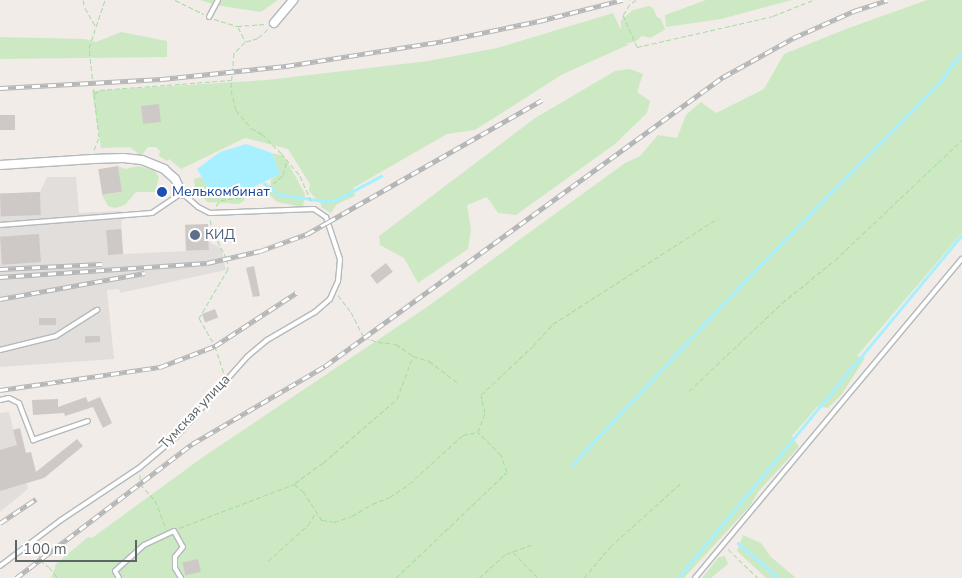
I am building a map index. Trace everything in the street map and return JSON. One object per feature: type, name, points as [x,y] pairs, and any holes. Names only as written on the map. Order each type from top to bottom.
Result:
[{"type":"street","points":[[274,24],[293,0]]},
{"type":"street","points":[[0,165],[93,159],[123,158],[142,160],[164,169],[175,179],[182,194]]},
{"type":"lane","points":[[209,16],[218,0]]},
{"type":"lane","points":[[0,225],[152,213],[182,194],[198,207],[210,213]]},
{"type":"lane","name":"Тумская улица","points":[[0,566],[139,468],[176,437],[247,357],[267,340],[315,312],[330,299],[338,281],[340,259],[326,216],[314,209],[210,213]]},
{"type":"lane","points":[[695,578],[962,259]]},
{"type":"lane","points":[[0,350],[56,336],[96,310]]},
{"type":"lane","points":[[0,400],[9,398],[19,403],[33,440],[88,421]]},
{"type":"lane","points":[[119,578],[115,571],[144,545],[174,531],[183,547],[176,557],[176,568],[181,578]]},
{"type":"path","points":[[83,0],[85,8],[96,27]]},
{"type":"path","points":[[93,159],[94,146],[99,137],[89,48],[105,0]]},
{"type":"path","points":[[175,0],[209,16],[237,26],[274,24]]},
{"type":"path","points":[[636,0],[630,4],[622,15],[637,48],[773,16],[813,0]]},
{"type":"path","points":[[274,24],[258,38],[245,42],[234,53],[232,80],[236,110],[251,128],[262,134],[287,160],[300,176],[311,201]]},
{"type":"path","points":[[237,26],[245,42]]},
{"type":"path","points":[[94,94],[100,90],[232,80]]},
{"type":"path","points":[[689,392],[782,303],[836,260],[962,140]]},
{"type":"path","points":[[226,379],[215,346],[199,318],[228,269],[227,259],[210,224],[210,213],[221,200],[246,197],[268,188],[283,175],[287,160]]},
{"type":"path","points":[[478,432],[485,413],[481,395],[533,346],[553,324],[718,218]]},
{"type":"path","points":[[334,290],[351,312],[364,337],[378,342],[396,344],[413,356],[429,361],[459,384]]},
{"type":"path","points":[[174,531],[294,484],[323,463],[397,399],[413,356]]},
{"type":"path","points":[[294,484],[303,491],[322,520],[334,522],[352,516],[372,504],[390,497],[409,484],[463,435],[478,432]]},
{"type":"path","points":[[396,578],[507,472],[501,455],[478,432]]},
{"type":"path","points":[[139,468],[140,484],[155,500],[168,534]]},
{"type":"path","points":[[584,578],[610,547],[683,481]]},
{"type":"path","points":[[268,561],[308,525],[316,512]]},
{"type":"path","points":[[36,540],[40,560],[50,567],[58,578]]},
{"type":"path","points":[[479,578],[506,554],[531,545]]},
{"type":"path","points":[[723,545],[758,578]]},
{"type":"path","points":[[512,552],[538,578]]},
{"type":"shaded area","points":[[47,177],[76,177],[79,213],[121,211],[123,254],[209,250],[209,242],[221,248],[226,270],[120,293],[119,289],[107,290],[114,359],[0,367],[0,194],[40,192]]},
{"type":"shaded area","points":[[9,412],[28,489],[0,512],[0,413]]},
{"type":"green space","points":[[200,0],[278,0],[261,12],[215,5]]},
{"type":"green space","points":[[706,0],[792,0],[721,19],[666,27],[665,15]]},
{"type":"green space","points":[[927,0],[962,0],[962,233],[857,356],[865,358],[842,394],[828,408],[818,406],[792,436],[799,447],[758,492],[750,506],[684,578],[51,578],[56,564],[88,537],[92,538],[203,457],[427,307],[625,163],[640,156],[658,135],[677,138],[686,115],[701,102],[716,113],[764,89],[784,54]]},
{"type":"green space","points":[[649,6],[653,8],[657,17],[661,19],[665,29],[663,31],[650,38],[642,36],[635,42],[627,43],[628,45],[563,74],[475,130],[447,134],[353,188],[355,196],[337,204],[331,213],[321,207],[321,204],[309,191],[310,184],[288,149],[245,138],[181,169],[169,159],[167,161],[159,156],[160,151],[156,147],[148,147],[141,156],[130,147],[101,148],[92,91],[267,80],[428,61],[497,48],[613,13],[621,30],[621,20],[633,10]]},
{"type":"green space","points":[[121,32],[167,41],[167,57],[0,59],[0,37],[85,39],[96,42]]},
{"type":"green space","points":[[630,69],[643,74],[637,92],[650,101],[647,113],[615,144],[516,215],[498,213],[487,197],[467,205],[471,229],[468,249],[418,283],[404,258],[380,245],[379,236],[535,118],[615,71]]},
{"type":"green space","points":[[272,153],[284,156],[305,194],[303,207],[277,202],[270,195],[271,179],[279,174]]},
{"type":"green space","points":[[118,166],[125,169],[138,166],[154,170],[159,177],[155,192],[136,192],[125,205],[115,208],[108,206],[102,195],[122,192]]},
{"type":"green space","points":[[202,177],[210,191],[241,193],[245,200],[239,204],[207,202],[195,188],[194,179]]},
{"type":"green space","points":[[743,535],[761,543],[771,557],[796,578],[766,578],[737,551]]},
{"type":"green space","points":[[725,556],[728,564],[711,578],[702,578],[719,557]]},
{"type":"water","points":[[246,144],[272,153],[280,174],[241,193],[210,191],[197,169],[220,152]]},
{"type":"building","points":[[159,104],[161,122],[143,124],[141,106]]},
{"type":"building","points":[[0,115],[15,115],[15,130],[0,130]]},
{"type":"building","points":[[118,166],[122,192],[102,195],[98,169]]},
{"type":"building","points":[[40,192],[41,215],[1,216],[0,193]]},
{"type":"building","points":[[208,224],[209,250],[186,251],[185,225]]},
{"type":"building","points":[[121,229],[123,254],[108,255],[106,230]]},
{"type":"building","points":[[39,234],[41,262],[2,265],[0,237]]},
{"type":"building","points":[[386,263],[393,272],[377,284],[370,275]]},
{"type":"building","points":[[254,266],[260,296],[253,297],[246,268]]},
{"type":"building","points":[[215,309],[218,317],[205,322],[202,314]]},
{"type":"building","points":[[39,318],[56,318],[56,325],[39,325]]},
{"type":"building","points":[[85,336],[100,336],[100,342],[85,343]]},
{"type":"building","points":[[86,397],[88,402],[100,397],[112,423],[103,428],[93,407],[65,416],[64,413],[33,415],[32,400],[58,399],[58,407]]},
{"type":"building","points":[[20,428],[26,453],[31,452],[36,472],[77,439],[83,446],[44,478],[0,491],[0,450],[17,445],[13,430]]},
{"type":"building","points":[[198,559],[201,572],[185,575],[182,563]]},
{"type":"waterway","points":[[572,465],[761,264],[941,81],[953,63],[962,54]]},
{"type":"waterway","points":[[264,183],[278,194],[324,201],[338,199],[381,176]]},
{"type":"waterway","points":[[678,578],[962,235]]},
{"type":"waterway","points":[[738,543],[779,578]]},
{"type":"railway","points":[[0,88],[162,79],[286,66],[443,41],[539,21],[622,0]]},
{"type":"railway","points":[[16,578],[192,444],[325,366],[723,77],[793,38],[854,11],[887,0]]},
{"type":"railway","points":[[0,277],[207,263],[260,251],[307,234],[542,100]]},
{"type":"railway","points":[[0,269],[102,264]]},
{"type":"railway","points":[[0,299],[145,273]]},
{"type":"railway","points":[[0,390],[160,367],[215,346],[296,293]]},
{"type":"railway","points":[[0,523],[36,499]]},
{"type":"place","name":"Мелькомбинат","points":[[162,192]]},
{"type":"place","name":"КИД","points":[[195,235]]}]
